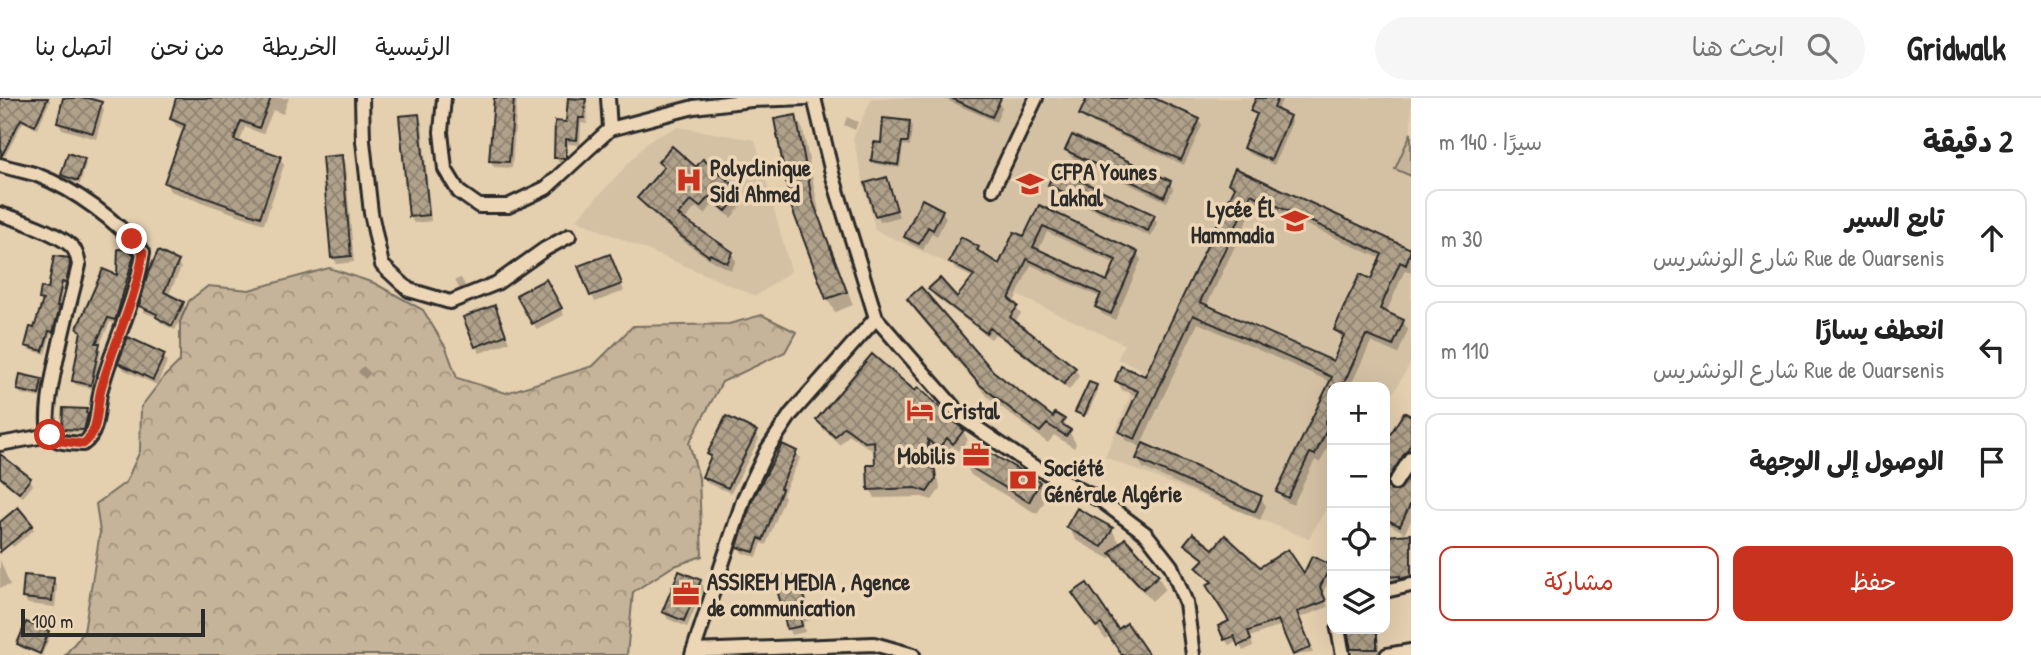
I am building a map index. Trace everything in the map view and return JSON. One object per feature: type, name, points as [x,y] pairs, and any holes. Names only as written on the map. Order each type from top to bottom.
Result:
[{"type":"street","points":[[362,98],[371,212],[382,265],[409,290],[450,302],[498,283],[545,249],[569,236]]},
{"type":"street","points":[[444,98],[441,132],[445,169],[459,192],[479,206],[508,206],[546,188],[610,129],[694,107],[751,100],[806,98]]},
{"type":"street","points":[[608,98],[610,129]]},
{"type":"street","points":[[814,98],[833,177],[876,318],[964,419],[1031,465],[1102,501],[1146,534],[1171,566],[1186,603],[1193,655]]},
{"type":"street","points":[[993,189],[1036,98]]},
{"type":"street","points":[[0,165],[38,176],[64,188],[99,212],[132,239],[143,252],[139,280],[100,392],[94,432],[83,444],[55,440],[50,435],[47,423],[56,361],[79,265],[73,247],[34,225],[0,214]]},
{"type":"street","points":[[876,318],[791,414],[767,450],[744,498],[692,653],[874,643],[913,655]]},
{"type":"street","points":[[0,444],[50,435]]},
{"type":"street","points":[[1395,483],[1411,458]]},
{"type":"street","points":[[1390,590],[1411,584]]},
{"type":"street","points":[[1339,634],[1343,655]]},
{"type":"street","points":[[1387,655],[1411,651]]},
{"type":"shaded area","points":[[872,98],[1411,98],[1411,362],[1390,399],[1390,382],[1327,382],[1327,507],[1309,539],[1105,457],[1141,369],[1118,359],[1124,344],[875,230],[853,138]]},
{"type":"shaded area","name":"Polyclinique Sidi Ahmed","points":[[678,127],[755,140],[791,271],[756,296],[576,220],[650,140]]},
{"type":"green space","points":[[1411,133],[1411,176],[1395,169]]},
{"type":"green space","points":[[329,268],[374,283],[423,310],[446,348],[457,378],[506,393],[593,366],[633,326],[729,324],[762,315],[796,332],[785,352],[722,382],[689,443],[699,478],[702,556],[672,567],[633,592],[627,655],[65,655],[84,632],[100,532],[96,504],[126,482],[140,451],[141,407],[180,361],[180,322],[189,301],[208,286],[249,290]]},
{"type":"building","points":[[0,98],[48,98],[35,126],[21,119],[1,157]]},
{"type":"building","points":[[63,98],[88,98],[102,102],[93,133],[57,123]]},
{"type":"building","points":[[176,98],[271,98],[259,128],[241,121],[234,140],[281,156],[260,217],[164,183],[185,125],[170,119]]},
{"type":"building","points":[[494,98],[514,98],[509,162],[489,161]]},
{"type":"building","points":[[568,98],[586,99],[584,118],[579,118],[577,140],[566,139],[566,158],[554,158],[555,121],[566,122]]},
{"type":"building","points":[[951,98],[1001,98],[992,117]]},
{"type":"building","points":[[1087,98],[1154,98],[1200,119],[1181,160],[1079,115]]},
{"type":"building","points":[[1256,98],[1278,98],[1274,108],[1290,116],[1271,160],[1243,148],[1257,114],[1250,111]]},
{"type":"building","points":[[419,114],[429,215],[409,217],[399,116]]},
{"type":"building","points":[[796,115],[812,199],[847,292],[826,299],[791,206],[774,119]]},
{"type":"building","points":[[883,118],[910,121],[908,142],[902,142],[898,165],[871,161],[874,142],[881,143]]},
{"type":"building","points":[[1072,135],[1171,181],[1164,197],[1065,150]]},
{"type":"building","points":[[672,146],[696,167],[703,159],[742,192],[726,211],[709,197],[700,207],[691,200],[678,215],[733,252],[727,263],[710,254],[709,256],[681,236],[637,198],[664,167],[658,162]]},
{"type":"building","points":[[68,153],[85,159],[78,181],[61,175]]},
{"type":"building","points":[[342,155],[351,256],[331,258],[322,157]]},
{"type":"building","points":[[1235,168],[1411,249],[1406,265],[1400,262],[1380,309],[1404,320],[1393,346],[1366,335],[1344,382],[1330,382],[1332,377],[1193,315],[1135,439],[1119,432],[1138,391],[1115,381],[1121,366],[1145,376],[1235,187],[1228,183]],"holes":[[[1251,194],[1382,254],[1371,279],[1360,274],[1347,300],[1334,330],[1344,335],[1333,361],[1200,302]]]},
{"type":"building","points":[[1055,169],[1155,215],[1148,231],[1048,185]]},
{"type":"building","points":[[887,177],[897,210],[875,216],[865,183]]},
{"type":"building","points":[[922,199],[943,210],[933,230],[928,227],[919,244],[904,237]]},
{"type":"building","points":[[1039,205],[1138,252],[1111,314],[1095,307],[1101,294],[1027,259],[1009,299],[1018,306],[1010,317],[1076,368],[1064,384],[990,328],[986,333],[928,289],[940,278],[957,297],[974,275],[949,262],[961,237],[979,247],[977,250],[999,264],[1014,232],[1024,236]],"holes":[[[1043,226],[1116,260],[1107,281],[1033,247]]]},
{"type":"building","points":[[118,249],[129,250],[134,255],[116,318],[108,318],[96,343],[100,343],[91,385],[72,381],[81,331],[77,328],[103,269],[117,275]]},
{"type":"building","points":[[158,251],[179,261],[164,292],[184,302],[172,326],[156,317],[157,314],[139,306],[148,273]]},
{"type":"building","points":[[610,254],[622,284],[590,296],[578,266]]},
{"type":"building","points":[[54,256],[69,258],[70,265],[66,283],[62,282],[57,306],[60,306],[53,332],[49,331],[43,351],[25,346],[30,327],[34,328],[43,300],[39,299],[41,287],[48,289]]},
{"type":"building","points":[[546,279],[562,308],[532,324],[516,295]]},
{"type":"building","points":[[921,287],[993,371],[1053,417],[1055,413],[1065,419],[1062,424],[1071,430],[1066,436],[1047,424],[1040,432],[979,384],[907,299]]},
{"type":"building","points":[[495,305],[506,335],[475,347],[463,317]]},
{"type":"building","points":[[128,337],[165,354],[153,380],[118,363]]},
{"type":"building","points":[[872,354],[915,391],[918,387],[964,430],[953,444],[947,438],[938,449],[928,440],[929,466],[935,470],[936,479],[927,492],[916,488],[868,490],[867,465],[875,465],[874,441],[865,442],[844,427],[835,437],[816,420]]},
{"type":"building","points":[[20,374],[42,379],[39,395],[17,390]]},
{"type":"building","points":[[1089,382],[1097,385],[1084,416],[1075,412]]},
{"type":"building","points":[[1327,387],[1327,429],[1315,455],[1310,453],[1288,498],[1276,492]]},
{"type":"building","points":[[63,408],[87,409],[84,430],[62,429]]},
{"type":"building","points":[[1404,412],[1411,416],[1411,444],[1390,477],[1390,445],[1390,435]]},
{"type":"building","points":[[726,416],[757,431],[728,488],[702,477],[711,456],[707,454]]},
{"type":"building","points":[[973,443],[1040,482],[1029,502],[962,462]]},
{"type":"building","points":[[1143,443],[1262,496],[1255,512],[1136,459]]},
{"type":"building","points":[[782,444],[797,451],[780,488],[782,489],[763,540],[759,538],[754,552],[737,547],[752,501]]},
{"type":"building","points":[[0,454],[31,478],[19,493],[0,477]]},
{"type":"building","points":[[1411,474],[1411,503],[1400,526],[1390,521],[1390,489],[1398,491]]},
{"type":"building","points":[[18,507],[33,525],[0,552],[0,522]]},
{"type":"building","points":[[1077,508],[1113,528],[1102,547],[1066,527]]},
{"type":"building","points":[[1193,533],[1213,549],[1225,535],[1260,567],[1288,549],[1304,573],[1312,556],[1327,563],[1327,573],[1320,587],[1326,601],[1297,612],[1311,647],[1293,655],[1278,620],[1248,631],[1251,640],[1238,646],[1234,636],[1224,640],[1218,626],[1229,621],[1206,585],[1212,582],[1196,567],[1204,559],[1184,544]]},
{"type":"building","points":[[1411,534],[1411,576],[1400,579],[1400,576],[1390,577],[1390,536]]},
{"type":"building","points":[[1125,538],[1159,575],[1143,589],[1110,553]]},
{"type":"building","points":[[679,571],[701,580],[684,621],[662,612]]},
{"type":"building","points":[[24,575],[54,578],[52,601],[22,598]]},
{"type":"building","points":[[785,575],[786,582],[800,579],[809,614],[800,616],[802,626],[787,629],[774,577]]},
{"type":"building","points":[[1087,583],[1118,629],[1127,623],[1149,655],[1122,655],[1101,624],[1096,627],[1072,593]]},
{"type":"building","points":[[26,622],[49,631],[40,654],[17,644]]},
{"type":"building","points":[[1348,634],[1377,634],[1377,649],[1351,649]]},
{"type":"place","name":"Polyclinique Sidi Ahmed","points":[[689,180]]},
{"type":"place","name":"CFPA Younes Lakhal","points":[[1030,184]]},
{"type":"place","name":"Lycée Él Hammadia","points":[[1295,221]]},
{"type":"place","name":"Cristal","points":[[920,410]]},
{"type":"place","name":"Mobilis","points":[[976,455]]},
{"type":"place","name":"Société Générale Algérie","points":[[1023,480]]},
{"type":"place","name":"ASSIREM MEDIA , Agence de communication","points":[[686,594]]},
{"type":"route","points":[[50,435],[55,440],[83,444],[94,432],[100,392],[108,364],[139,280],[143,252],[132,239]]}]
